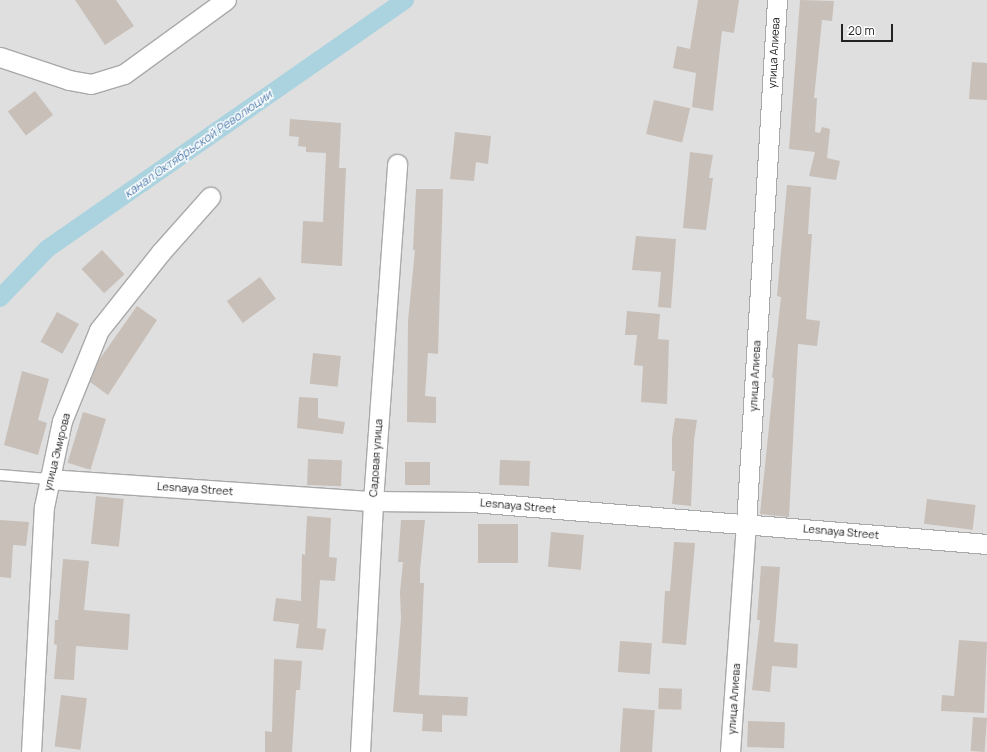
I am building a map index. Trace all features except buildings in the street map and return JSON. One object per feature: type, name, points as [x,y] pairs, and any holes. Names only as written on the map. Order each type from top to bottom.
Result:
[{"type":"street","points":[[0,57],[69,80],[91,84],[124,74],[226,0]]},
{"type":"street","name":"улица Алиева","points":[[730,752],[746,525],[777,0]]},
{"type":"street","name":"Садовая улица","points":[[360,752],[373,501],[397,164]]},
{"type":"street","name":"улица Эмирова","points":[[30,752],[44,507],[48,479],[62,421],[99,330],[161,252],[210,197]]},
{"type":"street","name":"Lesnaya Street","points":[[48,479],[373,501],[472,502],[987,544]]},
{"type":"lane","points":[[0,475],[48,479]]},
{"type":"shaded area","points":[[0,0],[987,0],[987,752],[0,752]]},
{"type":"waterway","name":"канал Октябрьской Революции","points":[[0,298],[47,249],[405,0]]}]
